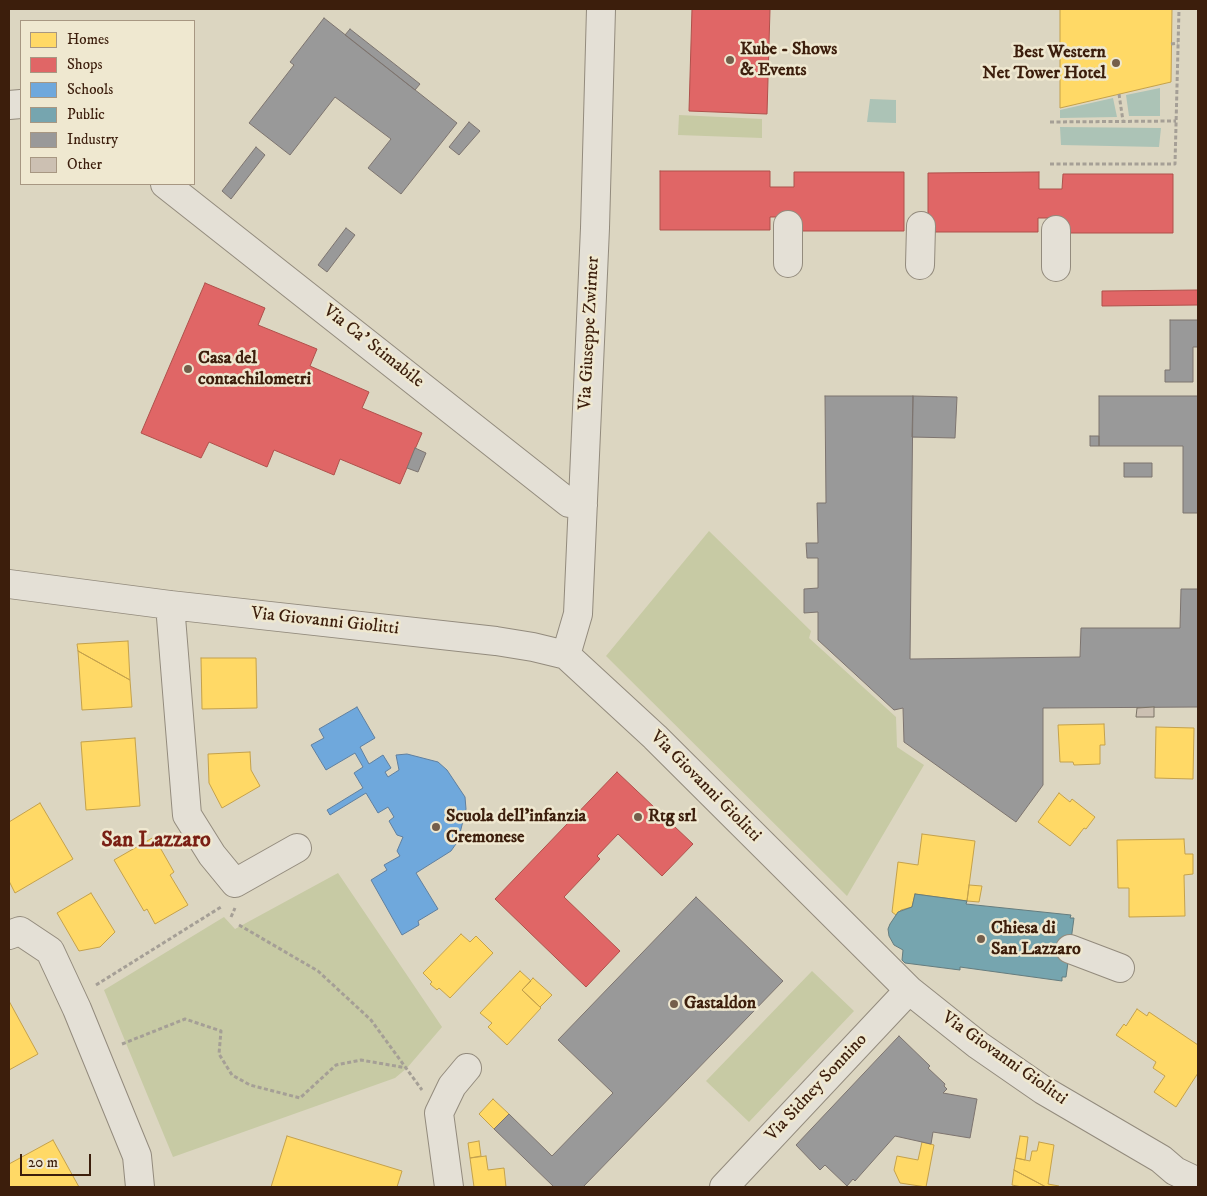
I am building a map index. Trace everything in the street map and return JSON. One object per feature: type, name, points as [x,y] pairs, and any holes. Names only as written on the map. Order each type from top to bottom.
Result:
[{"type":"street","name":"Via Giuseppe Zwirner","points":[[566,655],[578,614],[595,228],[600,9]]},
{"type":"street","name":"Via Ca' Stimabile","points":[[166,185],[569,503],[583,505]]},
{"type":"street","points":[[788,225],[788,263]]},
{"type":"street","points":[[920,265],[921,226]]},
{"type":"street","points":[[1056,230],[1056,267]]},
{"type":"street","name":"Via Giovanni Giolitti","points":[[9,584],[170,605],[496,641],[566,655],[654,737],[910,990],[978,1045],[1043,1090],[1161,1159],[1175,1171],[1198,1182]]},
{"type":"street","points":[[170,605],[187,815],[212,855],[235,883],[297,848]]},
{"type":"street","points":[[9,935],[20,931],[50,951],[77,1009],[137,1156],[140,1187]]},
{"type":"street","points":[[1070,949],[1120,968]]},
{"type":"street","name":"Via Sidney Sonnino","points":[[724,1187],[910,990]]},
{"type":"street","points":[[449,1187],[439,1113],[452,1086],[467,1068]]},
{"type":"street","name":"Via Giovanni Giolitti","points":[[1161,1159],[1190,1163],[1198,1161]]},
{"type":"path","points":[[1050,164],[1175,164],[1179,9]]},
{"type":"path","points":[[1171,44],[1178,43]]},
{"type":"path","points":[[1119,94],[1123,121]]},
{"type":"path","points":[[1050,122],[1176,121]]},
{"type":"path","points":[[96,985],[220,907]]},
{"type":"path","points":[[239,925],[318,971],[371,1020],[439,1113]]},
{"type":"path","points":[[122,1044],[185,1019],[221,1032],[219,1054],[232,1075],[250,1084],[300,1098],[336,1065],[361,1060],[407,1068]]},
{"type":"green space","points":[[679,115],[762,119],[762,138],[678,135]]},
{"type":"green space","points":[[709,531],[811,631],[809,638],[896,717],[897,747],[924,765],[847,896],[606,656]]},
{"type":"green space","points":[[338,873],[442,1027],[407,1068],[395,1078],[173,1157],[104,990],[224,917],[235,929]]},
{"type":"green space","points":[[812,971],[854,1011],[749,1122],[706,1081]]},
{"type":"shaded area","points":[[1160,88],[1160,116],[1129,116],[1126,95]]},
{"type":"shaded area","points":[[1113,98],[1117,117],[1060,118],[1060,110]]},
{"type":"shaded area","points":[[870,99],[896,100],[896,123],[867,122]]},
{"type":"shaded area","points":[[1060,127],[1161,128],[1159,147],[1061,145]]},
{"type":"building: Homes","name":"Best Western Net Tower Hotel","points":[[1060,9],[1172,9],[1171,82],[1060,108]]},
{"type":"building: Homes","points":[[128,641],[130,680],[78,651],[77,644]]},
{"type":"building: Homes","points":[[78,651],[130,680],[132,707],[82,710]]},
{"type":"building: Homes","points":[[201,658],[256,658],[257,708],[202,709]]},
{"type":"building: Homes","points":[[1104,724],[1105,745],[1100,745],[1100,764],[1074,765],[1073,762],[1060,762],[1058,725]]},
{"type":"building: Homes","points":[[1156,727],[1194,728],[1193,779],[1155,778]]},
{"type":"building: Homes","points":[[135,738],[140,806],[86,810],[81,742]]},
{"type":"building: Homes","points":[[250,752],[251,770],[260,786],[222,808],[209,783],[208,754]]},
{"type":"building: Homes","points":[[1059,793],[1070,802],[1072,799],[1095,817],[1070,846],[1038,822]]},
{"type":"building: Homes","points":[[40,803],[73,859],[15,893],[9,881],[9,822]]},
{"type":"building: Homes","points":[[922,834],[975,841],[967,901],[915,894],[912,907],[901,910],[896,915],[892,912],[898,862],[918,865]]},
{"type":"building: Homes","points":[[154,837],[174,872],[170,875],[188,905],[155,924],[147,909],[144,911],[114,860]]},
{"type":"building: Homes","points":[[1184,839],[1185,854],[1193,854],[1193,874],[1184,875],[1185,916],[1129,917],[1129,888],[1118,888],[1117,840]]},
{"type":"building: Homes","points":[[969,885],[982,886],[979,902],[967,901]]},
{"type":"building: Homes","points":[[91,893],[115,932],[100,947],[79,951],[57,913]]},
{"type":"building: Homes","points":[[461,934],[470,942],[476,936],[493,953],[450,998],[439,988],[437,990],[430,984],[432,982],[423,973]]},
{"type":"building: Homes","points":[[520,971],[531,981],[522,990],[541,1008],[507,1045],[488,1027],[492,1023],[480,1013]]},
{"type":"building: Homes","points":[[533,978],[552,995],[540,1007],[522,990]]},
{"type":"building: Homes","points":[[9,1001],[38,1054],[9,1070]]},
{"type":"building: Homes","points":[[1137,1009],[1147,1016],[1149,1012],[1198,1045],[1198,1073],[1176,1107],[1154,1092],[1165,1076],[1153,1068],[1156,1062],[1116,1035],[1124,1024],[1126,1026]]},
{"type":"building: Homes","points":[[493,1099],[509,1114],[494,1129],[479,1114]]},
{"type":"building: Homes","points":[[287,1136],[402,1171],[397,1187],[271,1187]]},
{"type":"building: Homes","points":[[1020,1136],[1028,1137],[1025,1160],[1016,1158]]},
{"type":"building: Homes","points":[[53,1140],[79,1187],[9,1187],[9,1164]]},
{"type":"building: Homes","points":[[479,1141],[481,1156],[470,1158],[468,1143]]},
{"type":"building: Homes","points":[[922,1142],[934,1145],[926,1187],[900,1183],[894,1170],[897,1156],[918,1160]]},
{"type":"building: Homes","points":[[1039,1142],[1054,1145],[1048,1184],[1058,1187],[1046,1187],[1014,1170],[1016,1158],[1030,1161],[1032,1151],[1037,1151]]},
{"type":"building: Homes","points":[[486,1156],[488,1170],[504,1168],[506,1187],[474,1187],[470,1158]]},
{"type":"building: Homes","points":[[1014,1170],[1046,1187],[1012,1185]]},
{"type":"building: Shops","name":"Kube - Shows & Events","points":[[692,9],[770,9],[767,114],[689,111]]},
{"type":"building: Shops","points":[[660,171],[770,171],[770,187],[794,187],[794,172],[904,172],[904,231],[795,231],[795,217],[770,217],[770,230],[660,230]]},
{"type":"building: Shops","points":[[1039,172],[1039,189],[1062,189],[1063,174],[1173,174],[1173,233],[1063,233],[1063,218],[1038,218],[1038,232],[928,232],[928,173]]},
{"type":"building: Shops","points":[[205,283],[265,308],[258,325],[317,349],[310,366],[369,392],[362,408],[422,433],[400,484],[340,459],[334,475],[274,450],[267,467],[209,442],[201,458],[141,433]]},
{"type":"building: Shops","points":[[1198,290],[1198,305],[1102,306],[1102,291]]},
{"type":"building: Shops","points":[[617,772],[693,844],[662,876],[618,834],[597,856],[600,859],[564,897],[620,951],[586,987],[495,899]]},
{"type":"building: Schools","points":[[357,707],[375,738],[360,747],[369,764],[383,755],[391,768],[385,772],[388,777],[399,770],[396,755],[407,754],[438,762],[447,770],[465,797],[466,809],[458,841],[451,851],[416,873],[438,909],[418,921],[419,925],[402,935],[371,880],[387,870],[384,865],[400,856],[397,851],[403,837],[397,835],[389,821],[394,817],[388,807],[378,813],[366,793],[330,815],[327,810],[363,788],[354,773],[363,767],[355,753],[326,770],[311,745],[324,738],[319,729]]},
{"type":"building: Public","name":"Chiesa di San Lazzaro","points":[[915,894],[967,901],[966,904],[1071,915],[1070,918],[1074,918],[1066,977],[1062,977],[1062,981],[960,967],[960,970],[905,963],[902,960],[903,950],[894,945],[889,936],[888,929],[898,912],[912,907]]},
{"type":"building: Industry","points":[[324,18],[457,123],[401,194],[368,168],[391,139],[335,97],[290,155],[249,123],[294,65],[290,62]]},
{"type":"building: Industry","points":[[350,29],[420,84],[415,90],[345,35]]},
{"type":"building: Industry","points":[[469,122],[480,131],[459,155],[449,147]]},
{"type":"building: Industry","points":[[256,147],[265,155],[231,199],[222,191]]},
{"type":"building: Industry","points":[[346,228],[355,235],[327,272],[318,265]]},
{"type":"building: Industry","points":[[1170,320],[1198,320],[1198,347],[1193,347],[1193,382],[1165,382],[1165,370],[1170,370]]},
{"type":"building: Industry","points":[[825,396],[913,396],[910,659],[1080,657],[1081,628],[1180,628],[1181,589],[1198,589],[1198,707],[1043,708],[1043,785],[1016,822],[904,742],[903,708],[894,710],[818,640],[818,612],[804,613],[804,589],[818,588],[818,558],[807,558],[806,543],[818,543],[817,503],[826,503]]},
{"type":"building: Industry","points":[[913,396],[957,397],[955,438],[912,437]]},
{"type":"building: Industry","points":[[1099,396],[1198,396],[1198,513],[1183,513],[1183,446],[1099,446]]},
{"type":"building: Industry","points":[[1090,436],[1099,436],[1099,446],[1090,446]]},
{"type":"building: Industry","points":[[415,448],[426,453],[418,472],[407,468]]},
{"type":"building: Industry","points":[[1124,463],[1152,463],[1152,477],[1124,477]]},
{"type":"building: Industry","points":[[696,897],[783,981],[583,1187],[554,1187],[494,1129],[509,1114],[552,1156],[613,1093],[558,1040]]},
{"type":"building: Industry","points":[[899,1036],[930,1066],[928,1068],[945,1084],[944,1086],[947,1089],[943,1093],[977,1099],[970,1138],[933,1132],[931,1144],[895,1136],[855,1181],[853,1179],[847,1186],[825,1165],[820,1170],[796,1145]]},
{"type":"building: Other","points":[[1154,707],[1154,717],[1136,717],[1137,708]]},
{"type":"place","name":"Kube - Shows & Events","points":[[730,60]]},
{"type":"place","name":"Best Western Net Tower Hotel","points":[[1116,63]]},
{"type":"place","name":"Casa del contachilometri","points":[[188,369]]},
{"type":"place","name":"Rtg srl","points":[[638,817]]},
{"type":"place","name":"Scuola dell'infanzia Cremonese","points":[[436,827]]},
{"type":"place","name":"Chiesa di San Lazzaro","points":[[981,939]]},
{"type":"place","name":"Gastaldon","points":[[674,1004]]},
{"type":"district","name":"San Lazzaro","points":[[156,841]]}]
